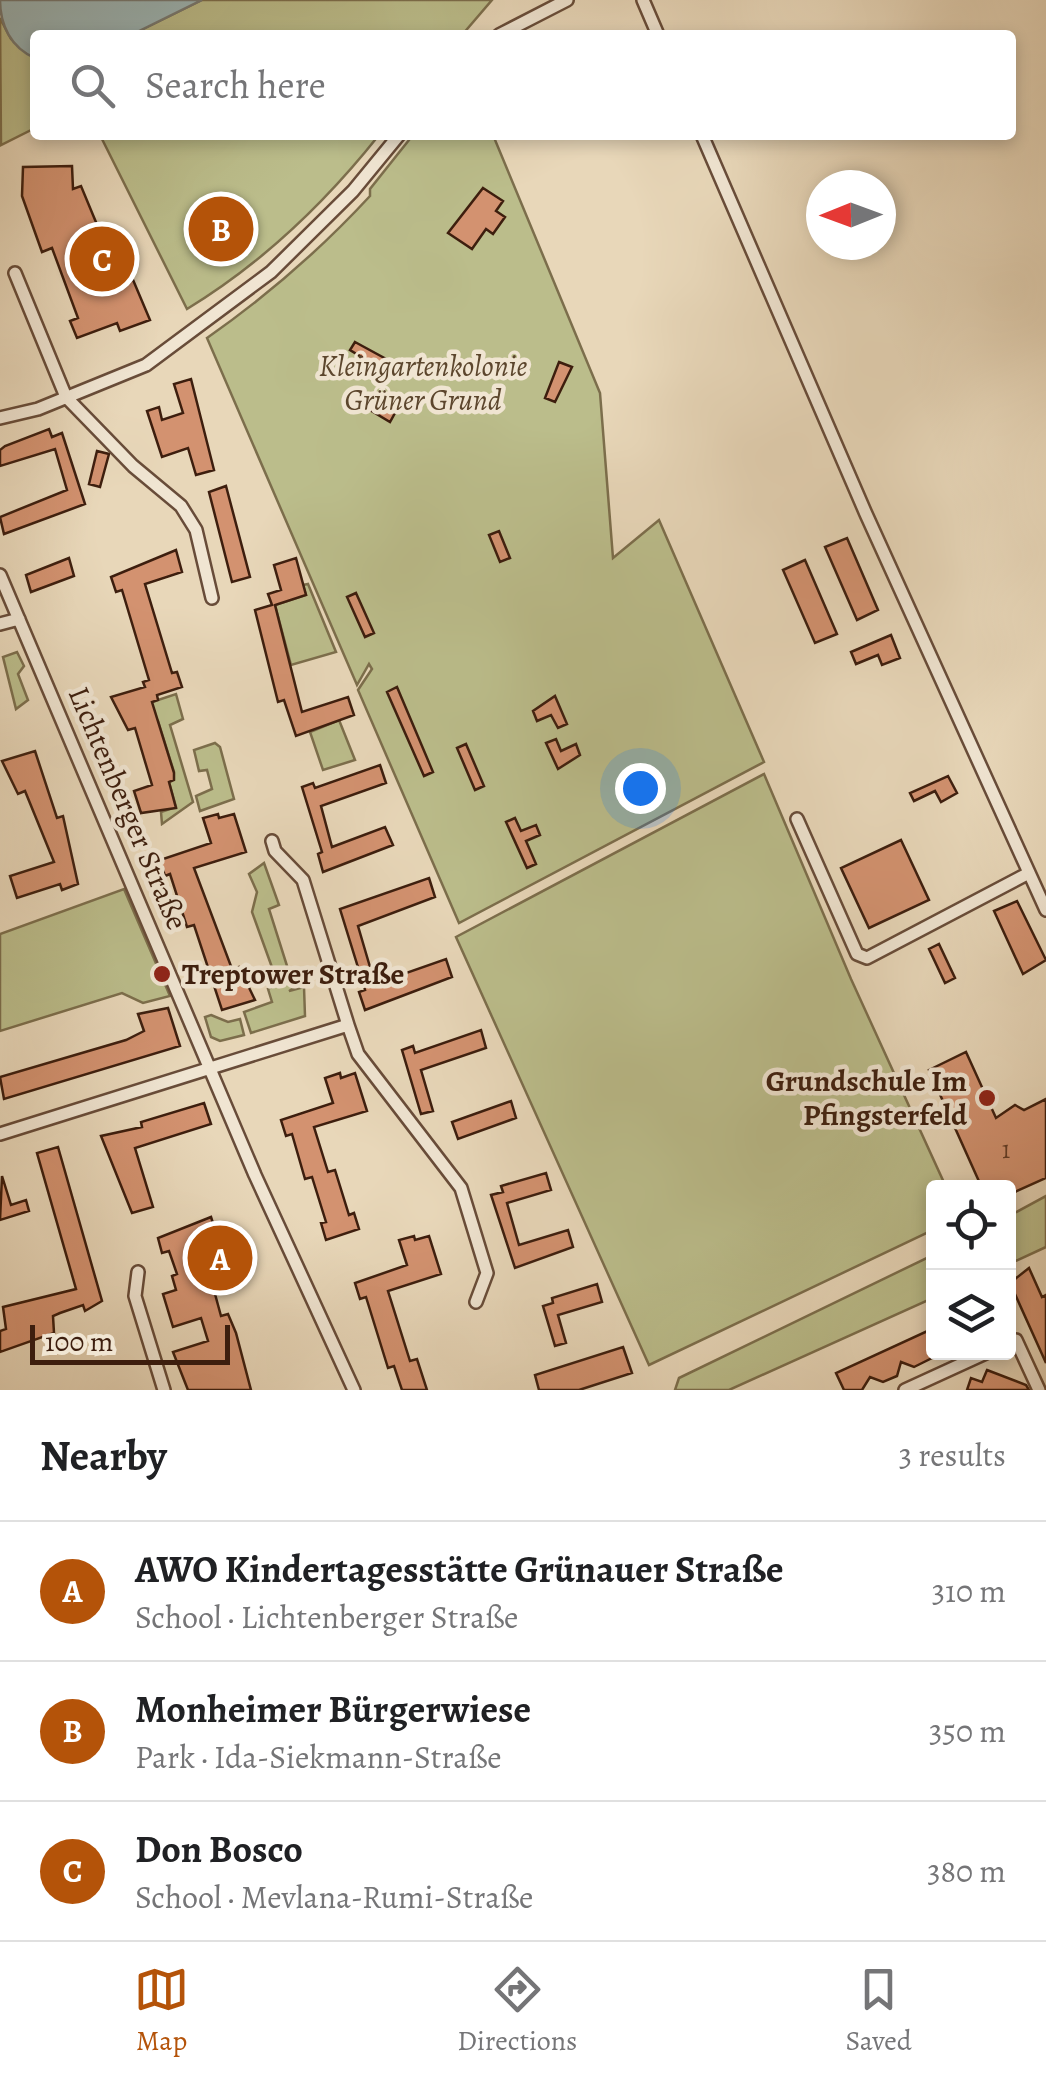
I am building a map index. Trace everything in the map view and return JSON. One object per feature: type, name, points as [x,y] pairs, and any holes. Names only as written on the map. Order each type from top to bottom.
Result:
[{"type":"street","points":[[509,30],[567,0]]},
{"type":"street","points":[[643,0],[656,30]]},
{"type":"street","points":[[0,418],[146,365],[271,272],[353,191],[395,140]]},
{"type":"street","points":[[704,140],[866,514],[1046,910]]},
{"type":"street","points":[[15,274],[66,397],[181,506],[196,530],[212,598]]},
{"type":"street","name":"Lichtenberger Straße","points":[[0,575],[209,1067],[354,1390]]},
{"type":"street","points":[[0,624],[19,619]]},
{"type":"street","points":[[797,819],[857,954],[867,958],[1029,873]]},
{"type":"street","points":[[272,840],[275,851],[302,880],[358,1054],[461,1188],[488,1273],[476,1302]]},
{"type":"street","points":[[0,1134],[348,1025]]},
{"type":"street","points":[[138,1272],[135,1296],[164,1390]]},
{"type":"street","points":[[1016,1340],[1039,1390]]},
{"type":"street","points":[[905,1390],[971,1360]]},
{"type":"green space","points":[[202,0],[492,0],[466,30],[141,30]]},
{"type":"green space","points":[[0,18],[11,39],[30,54],[30,130],[1,145]]},
{"type":"green space","points":[[102,140],[375,140],[337,185],[290,231],[241,272],[187,309]]},
{"type":"green space","name":"Kleingartenkolonie Grüner Grund","points":[[409,140],[495,140],[600,393],[613,558],[659,520],[764,762],[459,923],[358,690],[372,669],[369,664],[357,685],[207,338],[272,289],[332,235],[370,196],[370,189]]},
{"type":"green space","points":[[308,584],[336,652],[291,665],[275,605],[306,595],[303,585]]},
{"type":"green space","points":[[17,652],[24,666],[18,674],[28,700],[16,709],[3,657]]},
{"type":"green space","points":[[176,694],[183,719],[170,725],[193,802],[162,824],[161,812],[176,807],[169,782],[174,772],[158,721],[146,704]]},
{"type":"green space","points":[[339,720],[355,760],[323,770],[310,732]]},
{"type":"green space","points":[[215,743],[220,747],[234,799],[200,811],[196,796],[212,789],[207,770],[199,771],[194,750]]},
{"type":"green space","points":[[764,774],[851,979],[943,1180],[926,1180],[926,1233],[649,1365],[456,937]]},
{"type":"green space","points":[[264,863],[279,905],[269,909],[294,988],[289,991],[304,987],[305,1016],[251,1033],[244,1012],[272,1002],[268,989],[278,984],[252,912],[257,892],[249,874]]},
{"type":"green space","points":[[124,889],[170,996],[143,1003],[122,993],[0,1031],[0,934]]},
{"type":"green space","points":[[211,1015],[228,1022],[240,1019],[244,1035],[220,1041],[211,1037],[205,1017]]},
{"type":"green space","points":[[1046,1196],[1046,1247],[1016,1261],[1016,1212]]},
{"type":"green space","points":[[926,1258],[926,1301],[729,1390],[675,1390],[679,1378]]},
{"type":"water","points":[[0,0],[202,0],[141,30],[30,30],[30,56],[8,35]]},
{"type":"building","points":[[72,166],[73,189],[81,186],[98,227],[106,225],[117,242],[150,320],[120,331],[117,323],[77,338],[70,321],[78,318],[52,248],[42,252],[22,196],[23,167]]},
{"type":"building","points":[[483,188],[503,201],[496,211],[505,217],[493,234],[486,229],[472,249],[448,233]]},
{"type":"building","points":[[355,342],[388,360],[383,370],[350,350]]},
{"type":"building","points":[[559,362],[572,367],[555,402],[545,398]]},
{"type":"building","points":[[191,379],[214,470],[196,475],[188,448],[162,457],[147,411],[159,407],[162,420],[183,413],[174,384]]},
{"type":"building","points":[[365,395],[395,413],[390,422],[360,404]]},
{"type":"building","points":[[49,429],[52,437],[62,433],[85,504],[4,534],[0,517],[67,490],[55,449],[0,466],[0,450],[5,446]]},
{"type":"building","points":[[97,451],[109,454],[100,487],[89,484]]},
{"type":"building","points":[[226,486],[250,577],[232,582],[209,492]]},
{"type":"building","points":[[499,531],[510,558],[500,562],[489,535]]},
{"type":"building","points":[[847,538],[878,610],[857,620],[825,547]]},
{"type":"building","points":[[176,550],[182,572],[145,584],[172,673],[177,672],[182,687],[157,695],[158,700],[152,702],[174,773],[174,780],[169,782],[176,808],[141,813],[134,791],[152,785],[135,728],[128,730],[111,697],[145,687],[143,682],[149,680],[122,590],[116,592],[111,577]]},
{"type":"building","points":[[69,558],[74,576],[31,592],[26,575]]},
{"type":"building","points":[[296,558],[306,595],[275,605],[302,712],[348,697],[354,715],[296,736],[284,700],[278,702],[255,610],[272,605],[268,594],[281,590],[274,565]]},
{"type":"building","points":[[805,560],[837,634],[815,643],[783,570]]},
{"type":"building","points":[[356,593],[374,633],[365,637],[347,597]]},
{"type":"building","points":[[891,635],[900,658],[882,665],[878,655],[856,664],[851,652]]},
{"type":"building","points":[[397,687],[433,772],[424,776],[387,692]]},
{"type":"building","points":[[555,696],[567,724],[558,728],[551,715],[537,721],[533,711]]},
{"type":"building","points":[[556,739],[561,751],[576,744],[580,755],[558,769],[546,743]]},
{"type":"building","points":[[466,744],[484,786],[475,790],[457,748]]},
{"type":"building","points":[[35,751],[57,818],[63,816],[78,884],[62,890],[60,884],[17,898],[10,876],[54,862],[25,791],[18,794],[2,761]]},
{"type":"building","points":[[380,765],[386,783],[321,806],[332,847],[385,827],[393,845],[323,872],[318,854],[322,852],[302,787],[313,783],[315,788]]},
{"type":"building","points":[[948,776],[957,793],[941,802],[935,791],[914,801],[910,793]]},
{"type":"building","points":[[218,814],[219,818],[234,814],[246,852],[194,868],[232,969],[239,967],[255,1000],[222,1010],[194,925],[187,927],[170,874],[165,876],[160,860],[211,843],[203,818]]},
{"type":"building","points":[[515,818],[521,831],[536,825],[540,835],[526,841],[536,864],[527,868],[506,822]]},
{"type":"building","points":[[901,840],[929,900],[869,928],[841,868]]},
{"type":"building","points":[[429,878],[435,897],[358,926],[375,984],[446,959],[452,977],[365,1010],[359,992],[365,990],[340,909]]},
{"type":"building","points":[[1017,901],[1046,960],[1023,974],[994,911]]},
{"type":"building","points":[[939,944],[955,978],[945,983],[929,949]]},
{"type":"building","points":[[168,1008],[180,1046],[4,1099],[0,1077],[126,1040],[144,1031],[138,1014]]},
{"type":"building","points":[[481,1030],[486,1048],[421,1070],[433,1111],[421,1114],[402,1050],[413,1046],[415,1053]]},
{"type":"building","points":[[966,1052],[996,1118],[1015,1105],[1024,1110],[1046,1099],[1046,1178],[1016,1191],[1016,1180],[978,1180],[929,1070]]},
{"type":"building","points":[[340,1073],[341,1078],[355,1073],[367,1111],[314,1127],[328,1172],[335,1170],[349,1215],[354,1213],[359,1229],[326,1240],[321,1223],[326,1222],[312,1177],[305,1179],[292,1134],[286,1136],[281,1120],[333,1103],[325,1078]]},
{"type":"building","points":[[511,1101],[516,1118],[458,1139],[452,1122]]},
{"type":"building","points":[[204,1103],[211,1124],[135,1148],[153,1207],[132,1213],[101,1136],[142,1127],[141,1122]]},
{"type":"building","points":[[58,1147],[102,1301],[85,1311],[83,1305],[53,1316],[54,1333],[0,1352],[0,1331],[6,1329],[3,1307],[76,1289],[37,1153]]},
{"type":"building","points":[[546,1173],[551,1190],[507,1203],[519,1245],[568,1230],[573,1247],[515,1268],[491,1195],[503,1192],[501,1186]]},
{"type":"building","points":[[2,1176],[11,1205],[26,1200],[29,1211],[0,1220]]},
{"type":"building","points":[[211,1217],[234,1289],[215,1294],[221,1316],[228,1314],[236,1333],[251,1390],[188,1390],[173,1352],[208,1341],[201,1318],[173,1327],[163,1294],[176,1290],[172,1276],[177,1274],[169,1251],[162,1253],[158,1238]]},
{"type":"building","points":[[414,1236],[415,1240],[429,1236],[441,1274],[388,1291],[410,1361],[417,1359],[427,1390],[402,1390],[394,1366],[388,1368],[366,1297],[360,1299],[355,1283],[407,1265],[399,1240]]},
{"type":"building","points":[[1029,1268],[1042,1297],[1046,1295],[1046,1363],[1016,1296],[1016,1278]]},
{"type":"building","points":[[597,1284],[602,1302],[558,1315],[566,1343],[555,1346],[543,1306],[553,1303],[552,1298]]},
{"type":"building","points":[[926,1332],[928,1360],[914,1367],[901,1362],[897,1376],[883,1382],[870,1377],[862,1390],[844,1390],[836,1373]]},
{"type":"building","points":[[623,1347],[632,1373],[579,1390],[539,1390],[535,1375]]},
{"type":"building","points":[[987,1370],[1026,1385],[1029,1390],[967,1390],[971,1378],[982,1382]]},
{"type":"place","name":"Monheimer Bürgerwiese","points":[[221,229]]},
{"type":"place","name":"Don Bosco","points":[[102,259]]},
{"type":"place","name":"Treptower Straße","points":[[162,974]]},
{"type":"place","name":"Grundschule Im Pfingsterfeld","points":[[987,1098]]},
{"type":"place","name":"AWO Kindertagesstätte Grünauer Straße","points":[[220,1258]]}]
